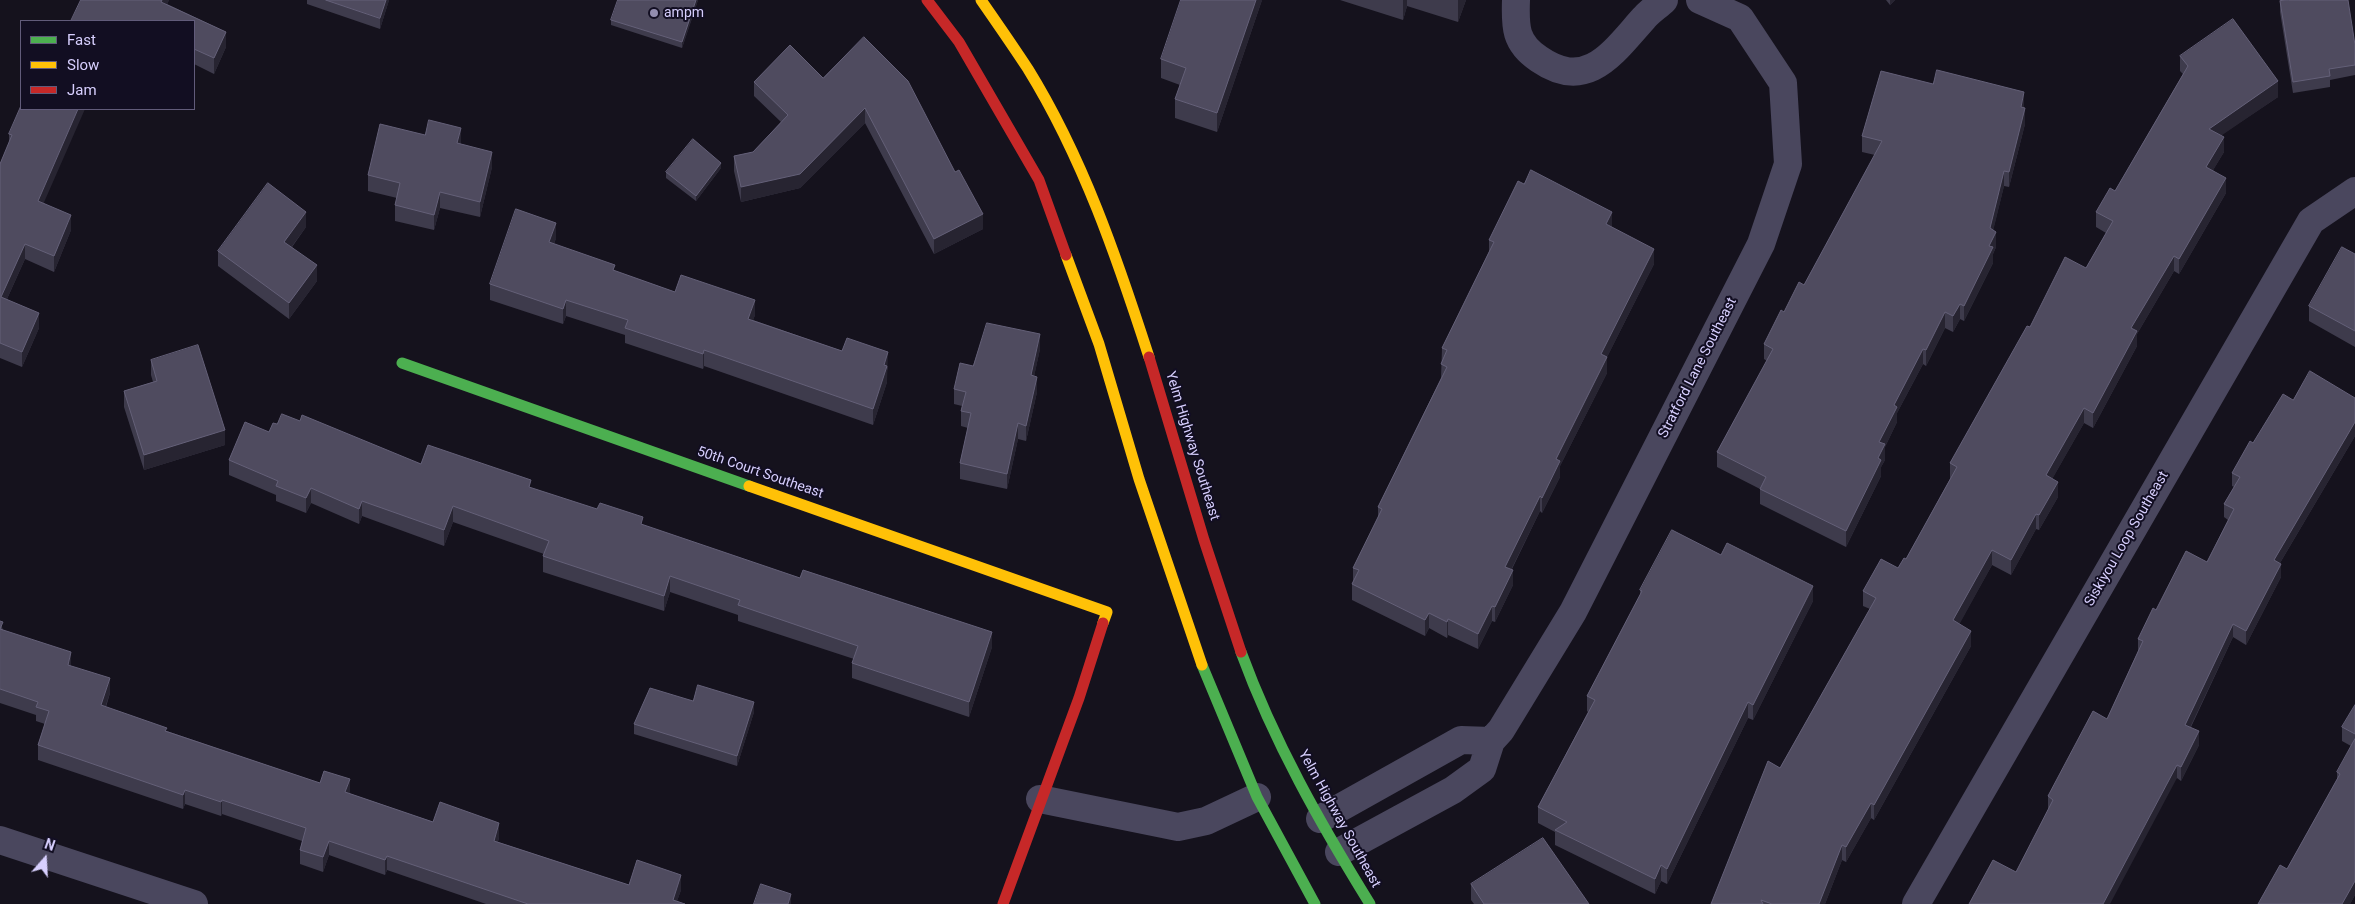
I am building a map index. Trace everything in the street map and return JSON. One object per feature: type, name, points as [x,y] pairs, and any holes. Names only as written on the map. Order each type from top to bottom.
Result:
[{"type":"main road","points":[[927,0],[959,42],[1039,180],[1100,344],[1139,479],[1198,657],[1257,797],[1315,904]]},
{"type":"main road","name":"Yelm Highway Southeast","points":[[981,0],[1000,25],[1070,146],[1101,218],[1126,285],[1230,620],[1274,731],[1294,775],[1370,904]]},
{"type":"main road","name":"50th Court Southeast","points":[[402,364],[1107,612],[1079,698],[1040,799]]},
{"type":"main road","points":[[1003,904],[1040,799]]},
{"type":"street","points":[[1516,0],[1515,27],[1524,50],[1549,66],[1577,73],[1607,60],[1645,17],[1664,0]]},
{"type":"street","name":"Stratford Lane Southeast","points":[[1339,852],[1453,790],[1482,769],[1491,741],[1501,730],[1573,612],[1761,244],[1788,164],[1783,84],[1740,18],[1700,0]]},
{"type":"street","name":"Siskiyou Loop Southeast","points":[[1916,904],[2311,221],[2355,191]]},
{"type":"street","points":[[1320,819],[1461,740],[1491,741]]},
{"type":"street","points":[[1040,799],[1178,827],[1206,821],[1257,797]]},
{"type":"street","points":[[0,840],[194,904]]},
{"type":"building","points":[[81,0],[162,0],[161,2],[226,32],[214,58],[195,49],[195,20],[71,20]]},
{"type":"building","points":[[326,0],[386,0],[380,18]]},
{"type":"building","name":"ampm","points":[[618,0],[696,0],[682,42],[611,20]]},
{"type":"building","points":[[1181,0],[1256,0],[1217,113],[1175,99],[1186,68],[1161,59]]},
{"type":"building","points":[[2348,0],[2355,45],[2355,65],[2329,69],[2330,76],[2293,82],[2280,1]]},
{"type":"building","points":[[2233,19],[2278,81],[2209,129],[2224,137],[2206,167],[2226,178],[2179,259],[2174,256],[2131,328],[2137,331],[2093,413],[2084,408],[2046,475],[2058,482],[2039,515],[2036,514],[2011,560],[1992,550],[1953,620],[1971,631],[1874,805],[1871,803],[1846,847],[1842,845],[1819,904],[1772,904],[1761,900],[1763,904],[1711,904],[1768,761],[1780,768],[1876,598],[1863,591],[1881,559],[1898,568],[1904,558],[1906,559],[1957,467],[1950,463],[2027,326],[2030,327],[2065,257],[2086,268],[2113,221],[2096,212],[2110,188],[2115,191],[2188,66],[2180,56]]},
{"type":"building","points":[[864,37],[908,81],[955,172],[959,170],[983,214],[934,239],[865,108],[800,174],[741,187],[734,156],[753,152],[788,115],[754,82],[790,45],[823,78]]},
{"type":"building","points":[[1937,70],[2024,92],[2021,107],[2025,108],[2009,172],[2004,171],[1990,228],[1996,232],[1989,246],[1993,247],[1964,306],[1960,304],[1953,316],[1945,312],[1926,350],[1923,349],[1894,405],[1897,407],[1879,442],[1885,444],[1878,458],[1881,460],[1846,531],[1760,489],[1766,477],[1717,452],[1773,349],[1764,344],[1781,310],[1784,312],[1799,282],[1804,285],[1882,141],[1862,136],[1881,71],[1933,84]]},
{"type":"building","points":[[20,108],[20,110],[78,110],[38,201],[71,215],[54,256],[25,244],[1,297],[39,313],[22,352],[0,343],[0,164],[12,135],[9,134]]},
{"type":"building","points":[[429,120],[461,128],[457,143],[492,152],[480,202],[440,192],[434,215],[395,205],[400,183],[368,175],[380,124],[425,135]]},
{"type":"building","points":[[693,139],[721,163],[696,196],[666,172]]},
{"type":"building","points":[[1531,170],[1612,212],[1606,224],[1654,249],[1601,354],[1607,357],[1556,459],[1560,461],[1542,498],[1540,496],[1505,567],[1513,570],[1495,607],[1492,606],[1478,634],[1448,619],[1447,622],[1429,613],[1425,620],[1352,584],[1359,570],[1353,568],[1382,509],[1378,507],[1447,367],[1441,364],[1447,350],[1442,348],[1494,242],[1489,240],[1518,181],[1524,184]]},
{"type":"building","points":[[268,183],[306,212],[284,242],[317,265],[289,303],[218,251]]},
{"type":"building","points":[[516,209],[556,223],[549,242],[615,265],[613,270],[675,292],[681,275],[755,300],[748,319],[842,351],[847,338],[888,352],[884,365],[887,366],[873,409],[704,350],[703,354],[625,328],[628,320],[566,300],[563,309],[490,284]]},
{"type":"building","points":[[2342,247],[2355,254],[2355,331],[2309,306]]},
{"type":"building","points":[[987,323],[1040,334],[1031,375],[1037,377],[1026,426],[1018,423],[1007,474],[960,463],[971,413],[961,411],[966,392],[954,389],[960,363],[973,366]]},
{"type":"building","points":[[198,345],[225,430],[144,455],[124,391],[157,381],[151,360]]},
{"type":"building","points":[[2310,371],[2355,398],[2355,422],[2274,560],[2281,564],[2246,631],[2233,624],[2185,725],[2199,731],[2181,767],[2177,765],[2103,904],[1969,904],[1993,860],[2016,872],[2053,800],[2048,796],[2093,711],[2107,719],[2143,641],[2138,639],[2153,608],[2156,610],[2186,551],[2207,562],[2234,509],[2224,504],[2240,477],[2232,473],[2250,441],[2253,443],[2283,394],[2293,400]]},
{"type":"building","points":[[282,414],[300,421],[302,415],[421,464],[428,445],[531,480],[529,487],[597,509],[600,503],[643,517],[641,524],[800,578],[803,570],[992,632],[969,702],[852,663],[858,646],[738,605],[740,600],[670,576],[664,596],[543,556],[549,541],[453,506],[444,530],[362,501],[359,509],[311,488],[306,498],[276,486],[278,481],[229,460],[245,422],[269,432],[273,423],[277,424]]},
{"type":"building","points":[[1672,530],[1721,555],[1727,543],[1813,586],[1753,705],[1748,702],[1667,869],[1661,865],[1655,879],[1555,830],[1567,822],[1538,807],[1595,700],[1587,696]]},
{"type":"building","points":[[0,629],[71,652],[68,665],[110,678],[101,705],[167,728],[165,731],[320,783],[324,771],[350,779],[345,792],[433,822],[440,802],[499,823],[494,841],[629,885],[637,860],[681,875],[673,900],[685,904],[528,904],[387,856],[385,860],[329,841],[323,857],[300,850],[306,828],[222,800],[221,802],[185,790],[183,795],[38,745],[49,711],[36,707],[38,702],[0,689]]},
{"type":"building","points":[[698,685],[754,702],[737,756],[634,724],[650,688],[693,701]]},
{"type":"building","points":[[2355,705],[2355,734],[2342,727]]},
{"type":"building","points":[[2355,739],[2355,881],[2342,904],[2258,904],[2280,865],[2287,869],[2340,774],[2337,772]]},
{"type":"building","points":[[1543,838],[1589,904],[1484,904],[1471,884]]},
{"type":"building","points":[[761,884],[791,894],[788,904],[754,904]]},
{"type":"traffic: fast","points":[[402,363],[749,486]]},
{"type":"traffic: fast","points":[[1241,652],[1283,750],[1333,843],[1370,904]]},
{"type":"traffic: fast","points":[[1202,665],[1257,797],[1315,904]]},
{"type":"traffic: slow","points":[[981,0],[1028,69],[1066,138],[1097,209],[1149,357]]},
{"type":"traffic: slow","points":[[1066,255],[1099,344],[1139,479],[1202,665]]},
{"type":"traffic: slow","points":[[749,486],[1107,612],[1103,623]]},
{"type":"traffic: jam","points":[[927,0],[959,42],[1039,180],[1066,255]]},
{"type":"traffic: jam","points":[[1149,357],[1204,540],[1241,652]]},
{"type":"traffic: jam","points":[[1003,904],[1079,698],[1103,623]]},
{"type":"place","name":"ampm","points":[[654,13]]}]
